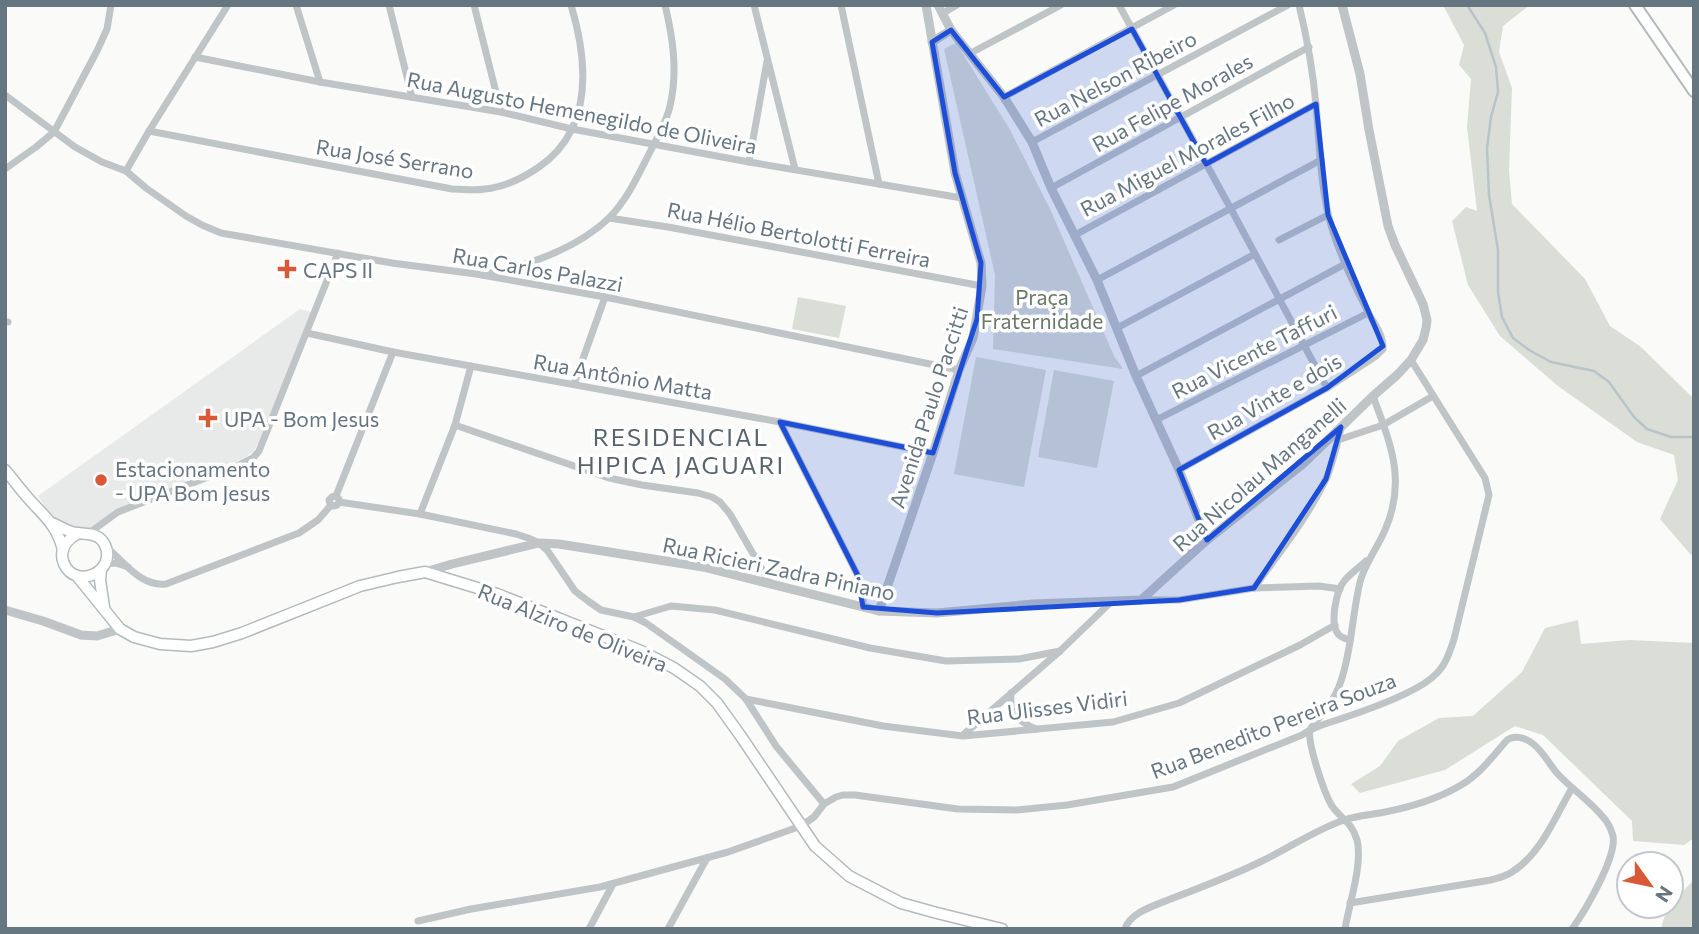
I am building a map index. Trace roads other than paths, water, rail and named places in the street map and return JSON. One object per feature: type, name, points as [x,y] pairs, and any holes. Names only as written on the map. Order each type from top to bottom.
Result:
[{"type":"main road","points":[[1635,5],[1694,91]]},
{"type":"main road","name":"Rua Alziro de Oliveira","points":[[5,470],[57,530],[65,566],[78,576],[121,629],[134,637],[160,644],[191,646],[213,642],[360,586],[425,572],[497,594],[641,651],[674,668],[717,703],[815,846],[849,876],[913,906],[1002,929]]},
{"type":"main road","name":"Rua Alziro de Oliveira","points":[[52,523],[66,530],[96,536],[103,543]]},
{"type":"main road","points":[[63,551],[72,537],[84,533]]},
{"type":"main road","points":[[103,543],[107,554],[100,580],[104,608]]},
{"type":"main road","points":[[78,576],[94,575],[103,567]]},
{"type":"street","points":[[5,169],[54,132],[107,29],[111,5]]},
{"type":"street","points":[[126,171],[228,5]]},
{"type":"street","points":[[296,5],[320,82]]},
{"type":"street","points":[[388,5],[412,97]]},
{"type":"street","points":[[474,5],[501,112]]},
{"type":"street","name":"Rua José Serrano","points":[[149,131],[453,189],[483,190],[507,184],[534,171],[550,159],[562,147],[572,129],[582,101],[583,63],[578,27],[571,5]]},
{"type":"street","points":[[476,274],[495,273],[535,261],[565,248],[609,218],[624,200],[670,108],[674,78],[673,48],[665,5]]},
{"type":"street","points":[[754,5],[795,169]]},
{"type":"street","points":[[841,5],[879,184]]},
{"type":"street","name":"Avenida Paulo Paccitti","points":[[880,611],[959,370],[973,338],[982,286],[981,263],[955,173],[926,5]]},
{"type":"street","points":[[957,5],[941,9],[951,30],[1004,97],[1032,142],[1051,188],[1097,280],[1207,540]]},
{"type":"street","points":[[970,54],[1061,5]]},
{"type":"street","points":[[1119,5],[1326,388]]},
{"type":"street","points":[[1004,97],[1174,5]]},
{"type":"street","name":"Rua Nelson Ribeiro","points":[[1032,142],[1288,5]]},
{"type":"street","points":[[1299,5],[1309,47],[1328,215],[1345,264],[1368,313]]},
{"type":"street","name":"Rua Nicolau Manganelli","points":[[1141,600],[1207,540],[1303,464],[1398,375],[1423,340],[1426,312],[1388,226],[1360,74],[1342,5]]},
{"type":"street","points":[[932,42],[951,30]]},
{"type":"street","name":"Rua Felipe Morales","points":[[1051,188],[1309,47]]},
{"type":"street","name":"Rua Augusto Hemenegildo de Oliveira","points":[[195,57],[320,82],[501,112],[572,129],[748,162],[962,198]]},
{"type":"street","points":[[748,162],[767,57]]},
{"type":"street","name":"Rua Carlos Palazzi","points":[[5,95],[75,148],[126,171],[170,205],[202,225],[221,233],[604,297],[959,370]]},
{"type":"street","name":"Rua Miguel Morales Filho","points":[[1075,235],[1316,104]]},
{"type":"street","points":[[1097,280],[1321,160]]},
{"type":"street","points":[[1279,240],[1328,215]]},
{"type":"street","name":"Rua Hélio Bertolotti Ferreira","points":[[609,218],[982,286]]},
{"type":"street","points":[[84,533],[118,512],[205,480],[253,458],[260,451],[338,253]]},
{"type":"street","points":[[1117,328],[1255,254]]},
{"type":"street","points":[[1136,376],[1345,264]]},
{"type":"street","points":[[574,384],[604,297]]},
{"type":"street","name":"Rua Vicente Taffuri","points":[[1156,420],[1368,313]]},
{"type":"street","name":"Rua Vinte e dois","points":[[1179,470],[1326,388],[1376,356],[1383,349],[1382,338],[1368,313]]},
{"type":"street","name":"Rua Antônio Matta","points":[[307,333],[393,352],[780,422],[933,453]]},
{"type":"street","points":[[105,522],[103,543],[129,568],[149,583],[157,585],[166,584],[299,533],[318,520],[335,501],[393,352]]},
{"type":"street","points":[[1338,440],[1383,425],[1433,396],[1411,360]]},
{"type":"street","points":[[420,514],[455,425],[471,366]]},
{"type":"street","name":"Rua Benedito Pereira Souza","points":[[418,921],[613,884],[728,852],[801,826],[814,817],[824,804],[843,795],[958,809],[1017,810],[1079,803],[1173,787],[1302,735],[1310,729],[1392,699],[1427,681],[1437,674],[1443,665],[1454,639],[1489,495],[1485,478],[1433,396]]},
{"type":"street","points":[[1345,929],[1357,869],[1357,839],[1346,819],[1332,806],[1328,797],[1313,756],[1310,729],[1327,709],[1341,682],[1361,580],[1386,528],[1395,491],[1394,457],[1373,397]]},
{"type":"street","points":[[780,422],[857,573],[863,593],[863,607]]},
{"type":"street","points":[[455,425],[609,478],[712,497],[730,514],[770,583]]},
{"type":"street","points":[[1254,588],[1284,548],[1326,479],[1341,427]]},
{"type":"street","points":[[335,501],[420,514],[516,534],[539,543],[554,559],[575,591],[588,601],[601,610],[634,617],[656,629],[713,670],[747,699],[776,746],[824,804]]},
{"type":"street","name":"Rua Ricieri Zadra Piniano","points":[[425,572],[539,543],[559,544],[703,567],[880,611],[937,613],[1033,604],[1179,600],[1254,588],[1325,586],[1340,589]]},
{"type":"street","points":[[1350,640],[1337,633],[1335,625],[1334,616],[1340,589],[1346,578],[1372,555]]},
{"type":"street","points":[[103,567],[116,563],[129,568]]},
{"type":"street","points":[[1359,568],[1361,580]]},
{"type":"street","points":[[963,736],[1111,602]]},
{"type":"street","points":[[634,617],[671,606],[715,610],[870,648],[946,662],[1019,659],[1060,651]]},
{"type":"street","points":[[5,610],[81,635],[97,636],[121,629]]},
{"type":"street","name":"Rua Ulisses Vidiri","points":[[747,699],[883,726],[963,736],[1113,722],[1179,703],[1293,649],[1335,625]]},
{"type":"street","points":[[1011,693],[1013,712],[1027,725],[1037,729]]},
{"type":"street","points":[[1125,929],[1129,920],[1136,915],[1260,863],[1346,819],[1409,806],[1461,785],[1485,766],[1511,737],[1532,742],[1556,772],[1602,816],[1614,838],[1612,854],[1583,914],[1572,929]]},
{"type":"street","points":[[1350,903],[1491,880],[1510,874],[1539,846],[1572,788]]},
{"type":"street","points":[[668,929],[707,858]]},
{"type":"street","points":[[589,929],[613,884]]},
{"type":"waterway","points":[[1467,5],[1485,33],[1496,67],[1498,92],[1487,148],[1489,195],[1498,250],[1498,292],[1502,317],[1513,338],[1551,362],[1594,371],[1609,382],[1634,417],[1647,429],[1671,437],[1694,437]]},
{"type":"place","name":"CAPS II","points":[[287,269]]},
{"type":"place","name":"UPA - Bom Jesus","points":[[208,418]]},
{"type":"place","name":"Estacionamento - UPA Bom Jesus","points":[[101,480]]},
{"type":"district","name":"RESIDENCIAL HIPICA JAGUARI","points":[[681,450]]},
{"type":"park label","name":"Praça Fraternidade","points":[[1042,308]]}]
